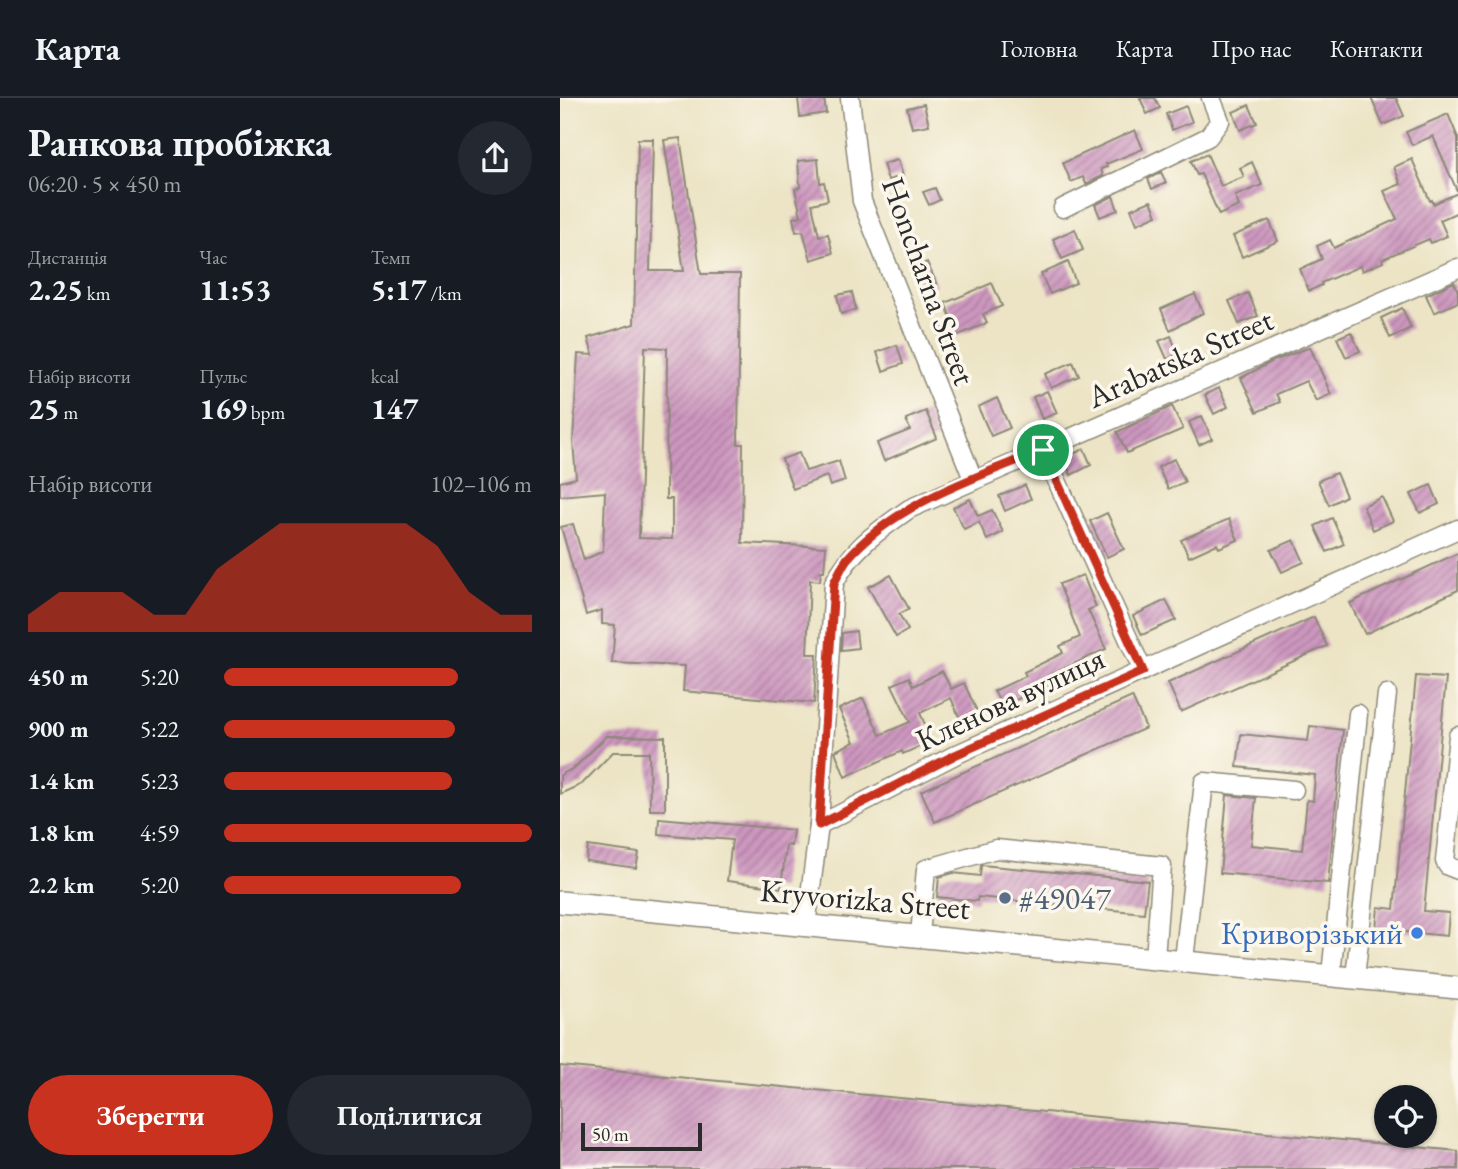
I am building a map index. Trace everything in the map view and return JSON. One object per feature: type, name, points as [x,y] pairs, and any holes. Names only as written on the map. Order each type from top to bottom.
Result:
[{"type":"main road","name":"Kryvorizka Street","points":[[560,902],[1458,988]]},
{"type":"street","name":"Honcharna Street","points":[[850,98],[862,201],[972,479]]},
{"type":"street","points":[[1063,208],[1208,137],[1220,121],[1211,98]]},
{"type":"street","name":"Arabatska Street","points":[[819,825],[834,583],[846,561],[872,536],[909,509],[972,479],[1458,268]]},
{"type":"street","points":[[1043,450],[1143,671]]},
{"type":"street","name":"Кленова вулиця","points":[[819,825],[955,755],[1458,529]]},
{"type":"street","points":[[1355,977],[1387,694]]},
{"type":"street","points":[[1331,975],[1358,714]]},
{"type":"street","points":[[1458,736],[1446,861],[1448,866],[1458,870]]},
{"type":"street","points":[[1184,960],[1204,782],[1294,790]]},
{"type":"street","points":[[806,926],[819,825]]},
{"type":"street","points":[[920,935],[926,869],[996,849],[1162,866],[1156,958]]},
{"type":"building","points":[[798,98],[824,98],[826,113],[800,117]]},
{"type":"building","points":[[1140,98],[1155,98],[1160,108],[1147,114]]},
{"type":"building","points":[[1371,98],[1396,98],[1404,116],[1383,125]]},
{"type":"building","points":[[924,104],[929,125],[912,128],[907,108]]},
{"type":"building","points":[[1249,105],[1257,123],[1240,130],[1233,112]]},
{"type":"building","points":[[1186,106],[1192,122],[1172,130],[1166,114]]},
{"type":"building","points":[[1448,114],[1458,138],[1458,193],[1433,136],[1412,145],[1406,132]]},
{"type":"building","points":[[1135,130],[1143,149],[1106,164],[1107,167],[1101,169],[1103,176],[1086,184],[1083,177],[1071,182],[1063,163]]},
{"type":"building","points":[[680,138],[701,274],[740,274],[738,444],[743,444],[742,543],[826,547],[824,571],[821,571],[820,581],[810,580],[807,654],[817,654],[814,703],[683,691],[685,666],[612,663],[615,625],[602,624],[602,610],[586,615],[561,527],[573,524],[584,560],[603,551],[605,492],[560,496],[560,482],[576,478],[573,441],[578,354],[593,355],[588,338],[634,324],[638,139],[653,139],[650,271],[684,271],[664,140]],"holes":[[[645,347],[667,348],[666,499],[672,499],[672,539],[639,538]]]},
{"type":"building","points":[[1207,154],[1221,186],[1244,177],[1240,168],[1252,162],[1262,185],[1235,196],[1239,206],[1219,215],[1201,174],[1197,175],[1191,161]]},
{"type":"building","points":[[818,159],[820,183],[824,182],[828,200],[812,204],[819,236],[828,234],[833,253],[811,260],[803,231],[796,232],[793,218],[801,216],[795,189],[800,187],[798,161]]},
{"type":"building","points":[[1412,159],[1433,204],[1458,193],[1458,212],[1440,220],[1447,236],[1431,243],[1429,239],[1382,259],[1383,262],[1362,271],[1360,266],[1309,291],[1300,269],[1322,259],[1317,246],[1330,240],[1334,248],[1397,219],[1384,191],[1401,184],[1394,167]]},
{"type":"building","points":[[898,160],[903,176],[888,180],[883,164]]},
{"type":"building","points":[[1161,172],[1166,183],[1152,189],[1148,179]]},
{"type":"building","points":[[935,188],[940,200],[929,205],[923,192]]},
{"type":"building","points":[[1113,196],[1118,210],[1100,217],[1095,205]]},
{"type":"building","points":[[1151,201],[1157,215],[1137,224],[1131,209]]},
{"type":"building","points":[[1269,220],[1278,241],[1242,257],[1233,236]]},
{"type":"building","points":[[1075,229],[1083,250],[1062,259],[1053,239]]},
{"type":"building","points":[[927,262],[937,285],[922,291],[912,269]]},
{"type":"building","points":[[1068,262],[1076,283],[1050,294],[1041,274]]},
{"type":"building","points":[[1454,282],[1458,291],[1458,302],[1434,313],[1426,295]]},
{"type":"building","points":[[992,283],[1002,306],[983,314],[987,323],[942,342],[937,330],[953,323],[945,303]]},
{"type":"building","points":[[852,292],[856,310],[841,314],[837,295]]},
{"type":"building","points":[[1248,293],[1258,316],[1239,324],[1229,301]]},
{"type":"building","points":[[1195,294],[1203,313],[1170,330],[1161,309]]},
{"type":"building","points":[[1402,308],[1411,328],[1390,338],[1381,318]]},
{"type":"building","points":[[1351,332],[1360,351],[1346,357],[1337,338]]},
{"type":"building","points":[[1171,336],[1178,354],[1167,359],[1159,341]]},
{"type":"building","points":[[897,345],[903,364],[883,371],[877,352]]},
{"type":"building","points":[[1310,347],[1331,394],[1316,401],[1306,381],[1276,394],[1280,402],[1257,412],[1241,378],[1271,362]]},
{"type":"building","points":[[1073,362],[1079,376],[1051,388],[1045,374]]},
{"type":"building","points":[[1219,388],[1228,407],[1214,414],[1205,395]]},
{"type":"building","points":[[1047,391],[1057,413],[1042,419],[1033,397]]},
{"type":"building","points":[[997,398],[1010,428],[991,436],[978,407]]},
{"type":"building","points":[[1172,406],[1183,429],[1127,453],[1117,432]]},
{"type":"building","points":[[926,411],[937,438],[884,461],[877,443],[910,430],[906,419]]},
{"type":"building","points":[[1202,416],[1212,439],[1199,445],[1189,422]]},
{"type":"building","points":[[1084,449],[1091,465],[1071,475],[1064,458]]},
{"type":"building","points":[[799,453],[806,471],[839,461],[845,481],[830,486],[827,476],[793,489],[782,459]]},
{"type":"building","points":[[1174,459],[1185,482],[1168,489],[1158,467]]},
{"type":"building","points":[[1336,473],[1346,496],[1329,505],[1318,481]]},
{"type":"building","points":[[1025,485],[1031,499],[1005,511],[999,496]]},
{"type":"building","points":[[1431,485],[1439,504],[1420,513],[1411,494]]},
{"type":"building","points":[[1382,497],[1393,521],[1373,530],[1363,506]]},
{"type":"building","points":[[970,499],[978,516],[992,510],[1003,532],[987,540],[979,522],[964,529],[953,507]]},
{"type":"building","points":[[1107,513],[1124,549],[1107,557],[1090,521]]},
{"type":"building","points":[[1332,518],[1344,544],[1327,552],[1315,526]]},
{"type":"building","points":[[1229,519],[1238,540],[1219,548],[1217,544],[1189,557],[1181,540]]},
{"type":"building","points":[[1294,540],[1304,562],[1282,572],[1271,550]]},
{"type":"building","points":[[1458,553],[1458,590],[1365,634],[1350,603]]},
{"type":"building","points":[[891,575],[909,609],[899,614],[908,630],[896,637],[868,587]]},
{"type":"building","points":[[1083,575],[1096,607],[1088,610],[1106,649],[1052,674],[1056,682],[1002,706],[994,691],[1026,676],[1024,672],[1063,653],[1060,646],[1080,637],[1059,584]]},
{"type":"building","points":[[1166,600],[1176,620],[1142,635],[1133,616]]},
{"type":"building","points":[[1314,617],[1327,646],[1181,712],[1168,683]]},
{"type":"building","points":[[856,631],[858,648],[841,650],[842,633]]},
{"type":"building","points":[[942,671],[951,689],[964,683],[981,720],[964,728],[951,698],[920,713],[932,741],[903,754],[902,751],[845,777],[835,751],[854,742],[839,709],[863,698],[880,735],[910,722],[892,685],[909,677],[913,686]]},
{"type":"building","points":[[1416,676],[1446,678],[1424,911],[1449,913],[1447,936],[1376,929],[1378,907],[1394,909]]},
{"type":"building","points":[[1132,697],[1146,728],[935,822],[921,791]]},
{"type":"building","points":[[1310,726],[1343,730],[1328,883],[1220,873],[1227,795],[1256,798],[1251,845],[1302,850],[1307,800],[1313,801],[1315,775],[1237,767],[1241,734],[1308,741]]},
{"type":"building","points":[[607,736],[665,737],[665,810],[650,810],[649,752],[613,752],[582,784],[560,794],[560,775],[574,768]]},
{"type":"building","points":[[659,818],[793,830],[791,846],[786,845],[781,888],[727,881],[732,840],[658,834]]},
{"type":"building","points":[[588,846],[639,853],[636,868],[586,861]]},
{"type":"building","points":[[981,865],[1148,881],[1144,913],[978,897],[977,901],[937,897],[939,877],[953,873],[980,876]]},
{"type":"building","points":[[560,1066],[1374,1143],[1374,1148],[1458,1151],[1458,1169],[560,1169]]},
{"type":"place","name":"#49047","points":[[1005,898]]},
{"type":"place","name":"Криворізький","points":[[1417,933]]},
{"type":"route","points":[[1043,450],[1143,671],[955,755],[819,825],[834,583],[846,561],[872,536],[909,509],[1043,450]]}]
